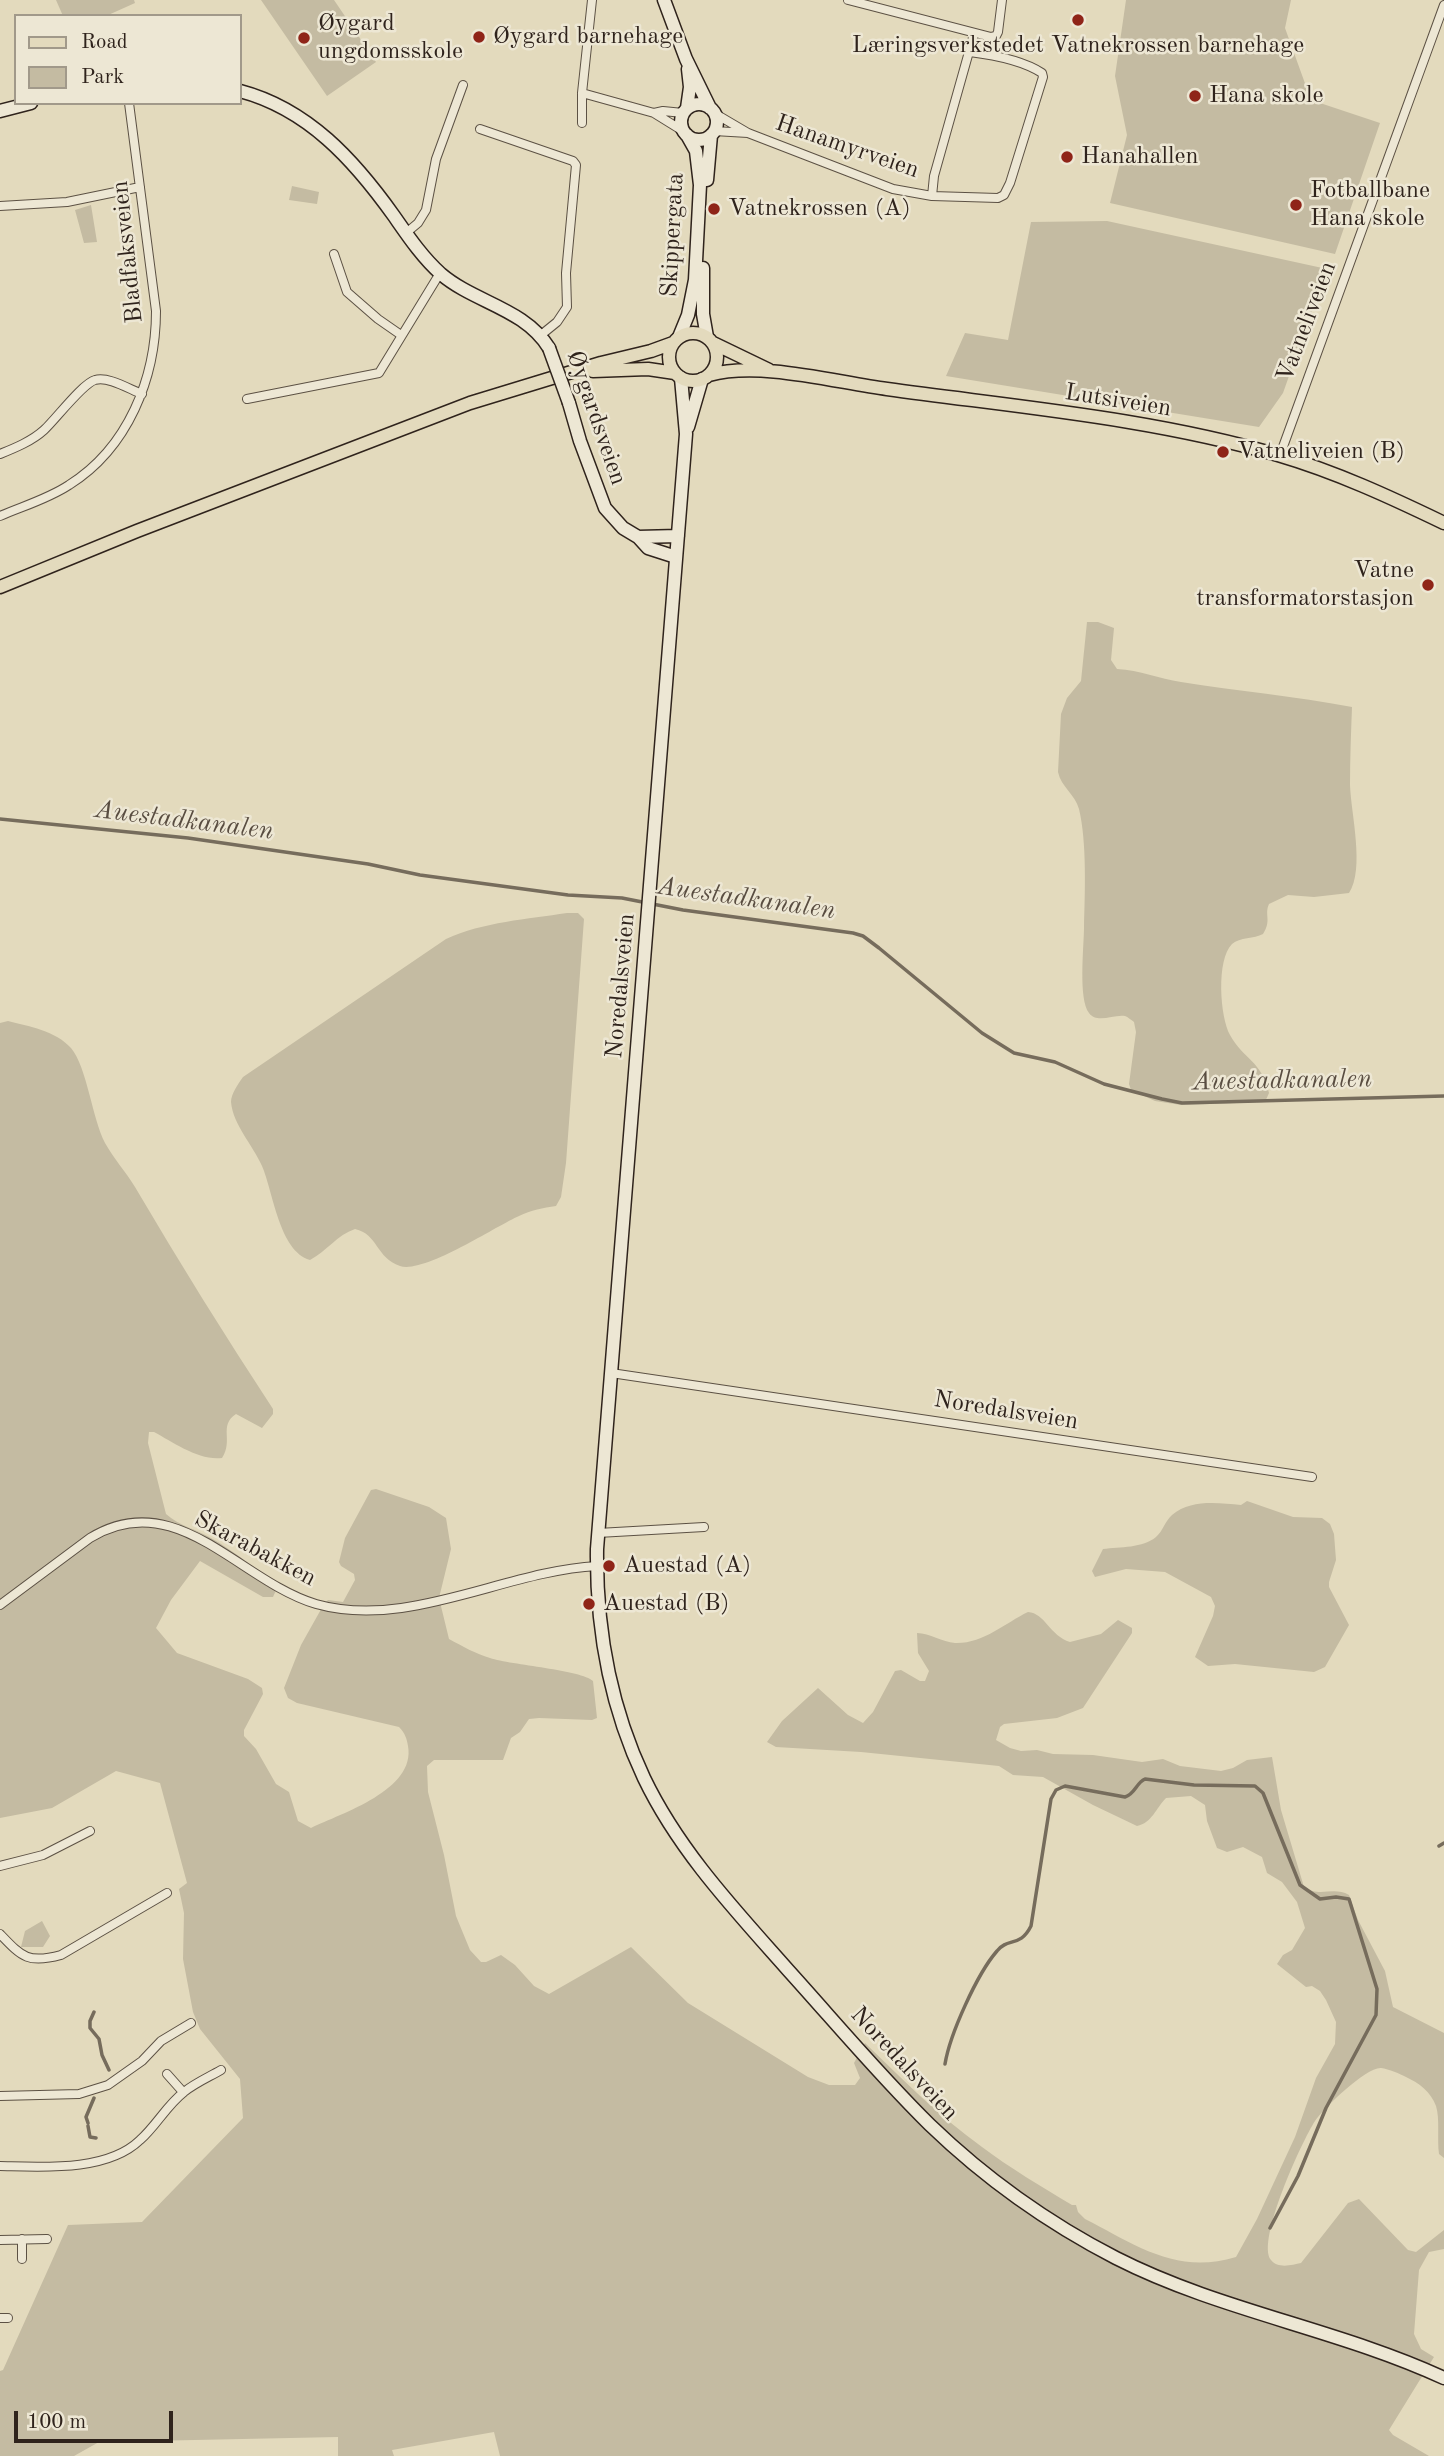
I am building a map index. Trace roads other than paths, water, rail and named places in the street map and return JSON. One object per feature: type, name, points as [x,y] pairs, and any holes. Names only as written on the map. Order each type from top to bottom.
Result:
[{"type":"main road","name":"Skippergata","points":[[664,0],[716,125],[712,133],[703,282],[703,314],[710,340]]},
{"type":"main road","name":"Skippergata","points":[[676,340],[688,315],[695,280],[700,185],[696,151],[685,133],[681,118],[690,87],[687,59]]},
{"type":"main road","name":"Øygardsveien","points":[[242,92],[286,110],[331,141],[367,180],[405,233],[440,273],[463,289],[514,314],[541,335],[549,348],[605,508],[623,528],[638,537],[648,548],[676,556]]},
{"type":"main road","points":[[685,110],[699,104],[712,110]]},
{"type":"main road","points":[[0,111],[23,105]]},
{"type":"main road","name":"Skippergata","points":[[685,133],[699,139],[712,133]]},
{"type":"main road","points":[[0,587],[137,531],[470,403],[601,363],[651,351],[695,333],[710,340],[717,359],[705,377],[694,381],[637,369],[579,371]]},
{"type":"main road","points":[[676,340],[668,356],[669,364],[678,376]]},
{"type":"main road","name":"Lutsiveien","points":[[710,340],[773,371]]},
{"type":"main road","name":"Lutsiveien","points":[[705,377],[732,370],[773,371],[1145,425],[1280,456],[1358,483],[1444,523]]},
{"type":"main road","name":"Noredalsveien","points":[[678,376],[686,434],[597,1566],[602,1640],[615,1702],[640,1769],[669,1824],[719,1892],[931,2126],[1017,2198],[1126,2263],[1202,2294],[1388,2355],[1444,2378]]},
{"type":"main road","name":"Noredalsveien","points":[[686,434],[705,377]]},
{"type":"main road","points":[[638,537],[678,536]]},
{"type":"street","points":[[582,123],[582,93],[592,0]]},
{"type":"street","points":[[849,0],[872,3],[991,37],[998,32],[1002,0]]},
{"type":"street","name":"Vatneliveien","points":[[1280,456],[1444,5]]},
{"type":"street","name":"Hanamyrveien","points":[[932,195],[934,176],[974,34]]},
{"type":"street","name":"Hanamyrveien","points":[[712,110],[748,133],[893,189],[932,195],[998,198],[1004,195],[1010,183],[1042,83],[1042,73],[1000,57],[970,52]]},
{"type":"street","points":[[405,233],[418,223],[426,210],[436,159],[463,85]]},
{"type":"street","points":[[582,93],[654,113],[685,133]]},
{"type":"street","name":"Bladfaksveien","points":[[0,516],[57,492],[86,472],[123,430],[148,379],[153,355],[156,311],[130,105]]},
{"type":"street","points":[[654,113],[685,110]]},
{"type":"street","points":[[480,129],[573,160],[576,164],[566,273],[567,307],[557,322],[541,335]]},
{"type":"street","name":"Hanamyrveien","points":[[712,133],[748,133]]},
{"type":"street","points":[[0,206],[67,202],[140,187]]},
{"type":"street","points":[[334,254],[348,292],[401,335]]},
{"type":"street","points":[[247,399],[379,373],[440,273]]},
{"type":"street","points":[[0,454],[40,433],[64,411],[84,386],[94,380],[108,381],[142,394]]},
{"type":"street","name":"Noredalsveien","points":[[611,1373],[1312,1477]]},
{"type":"street","name":"Skarabakken","points":[[0,1605],[90,1538],[113,1526],[129,1522],[155,1523],[183,1531],[209,1543],[278,1588],[315,1603],[345,1610],[378,1611],[414,1606],[551,1571],[597,1566]]},
{"type":"street","points":[[598,1533],[704,1527]]},
{"type":"street","points":[[0,1866],[43,1855],[90,1831]]},
{"type":"street","points":[[0,1934],[18,1953],[29,1959],[46,1959],[61,1955],[167,1893]]},
{"type":"street","points":[[0,2096],[79,2094],[108,2085],[142,2061],[161,2041],[191,2023]]},
{"type":"street","points":[[0,2166],[69,2165],[108,2158],[140,2140],[183,2092],[221,2070]]},
{"type":"street","points":[[167,2074],[183,2092]]},
{"type":"street","points":[[22,2239],[22,2259]]},
{"type":"street","points":[[0,2240],[47,2239]]},
{"type":"waterway","name":"Auestadkanalen","points":[[0,819],[188,838],[368,864],[420,875],[568,895],[622,898],[683,910],[853,933],[863,936],[982,1033],[1014,1053],[1055,1062],[1104,1084],[1182,1103],[1444,1096]]},
{"type":"waterway","points":[[945,2064],[958,2021],[989,1961],[1005,1944],[1023,1937],[1031,1926],[1051,1799],[1056,1790],[1065,1786],[1125,1797],[1145,1779],[1194,1785],[1255,1786],[1263,1793],[1300,1885],[1320,1899],[1349,1899],[1377,1989],[1376,2015],[1326,2108],[1298,2176],[1270,2228]]},
{"type":"waterway","points":[[1439,1846],[1444,1843]]},
{"type":"waterway","points":[[94,2012],[90,2028],[99,2039],[109,2070]]},
{"type":"waterway","points":[[88,2123],[86,2117],[94,2098]]},
{"type":"waterway","points":[[88,2126],[90,2137],[96,2138]]},
{"type":"place","name":"Læringsverkstedet Vatnekrossen barnehage","points":[[1078,20]]},
{"type":"place","name":"Øygard barnehage","points":[[479,37]]},
{"type":"place","name":"Øygard ungdomsskole","points":[[304,38]]},
{"type":"place","name":"Hana skole","points":[[1195,96]]},
{"type":"place","name":"Hanahallen","points":[[1067,157]]},
{"type":"place","name":"Fotballbane Hana skole","points":[[1296,205]]},
{"type":"place","name":"Vatnekrossen (A)","points":[[714,209]]},
{"type":"place","name":"Vatneliveien (B)","points":[[1223,452]]},
{"type":"place","name":"Vatne transformatorstasjon","points":[[1428,585]]},
{"type":"place","name":"Auestad (A)","points":[[609,1566]]},
{"type":"place","name":"Auestad (B)","points":[[589,1604]]}]
